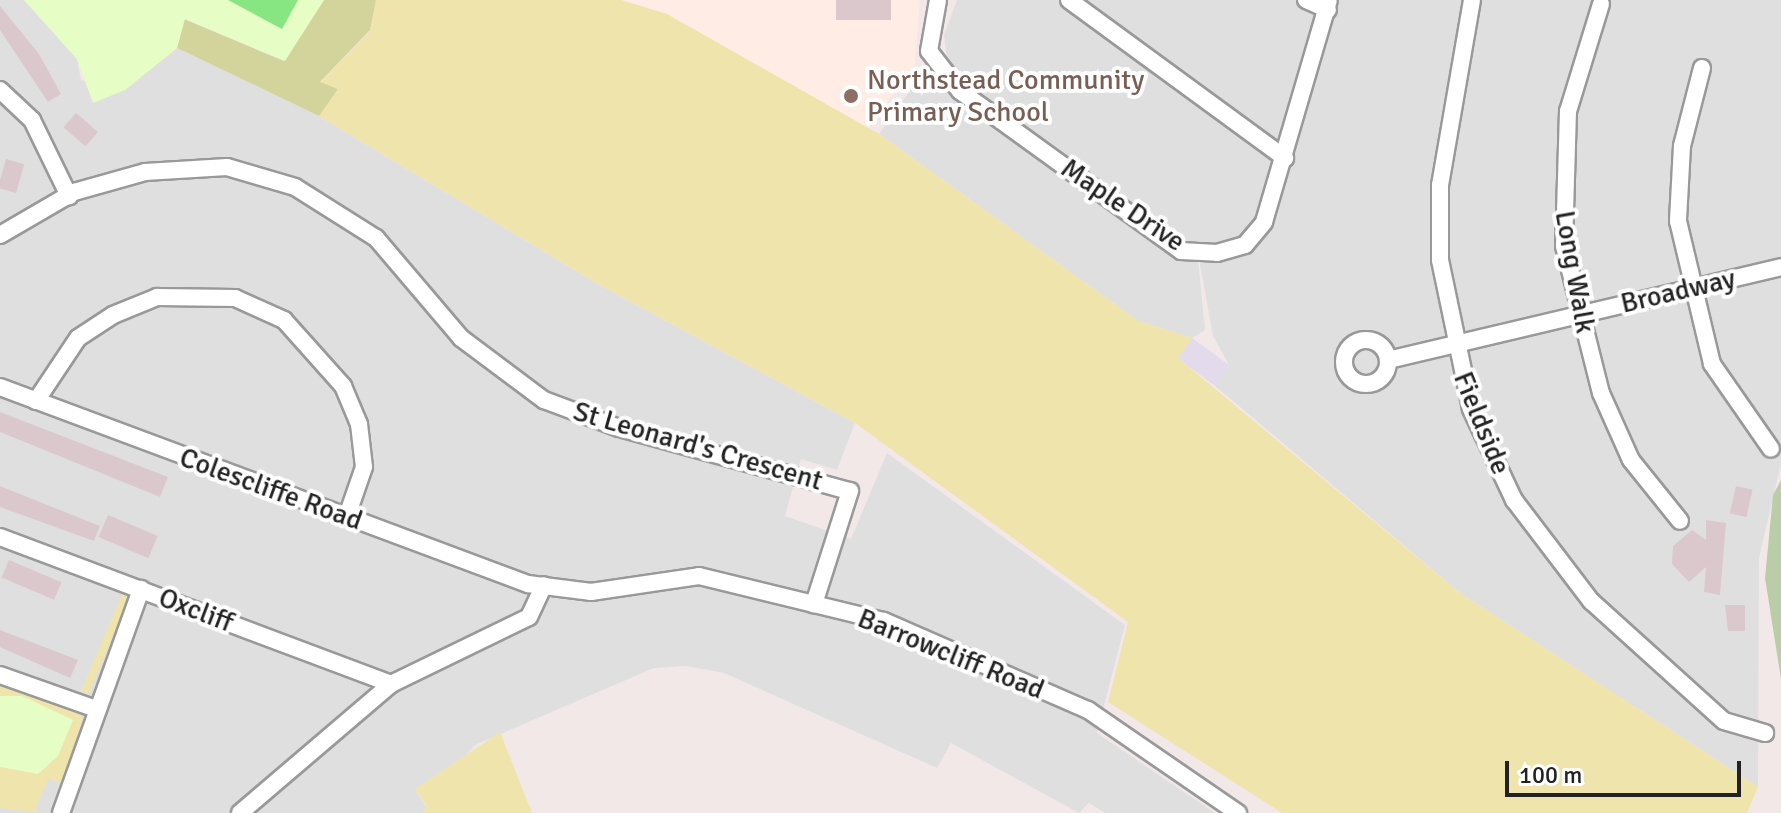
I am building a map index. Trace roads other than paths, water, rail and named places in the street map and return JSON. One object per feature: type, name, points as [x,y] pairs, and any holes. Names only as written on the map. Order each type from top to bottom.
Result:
[{"type":"street","name":"Maple Drive","points":[[938,0],[929,23],[936,67],[1181,251],[1245,245],[1264,222],[1329,5]]},
{"type":"street","points":[[1069,0],[1285,158]]},
{"type":"street","points":[[1306,0],[1329,5]]},
{"type":"street","name":"Fieldside","points":[[1472,0],[1449,102],[1440,185],[1440,260],[1453,344],[1471,409],[1514,500],[1553,555],[1664,672],[1724,721],[1765,733]]},
{"type":"street","name":"Long Walk","points":[[1601,4],[1568,111],[1561,184],[1578,314],[1601,393],[1631,460],[1680,521]]},
{"type":"street","points":[[1702,68],[1682,146],[1678,221],[1712,364],[1771,449]]},
{"type":"street","points":[[0,90],[32,120],[69,196]]},
{"type":"street","name":"St Leonard's Crescent","points":[[0,235],[69,196],[110,178],[227,167],[295,187],[349,216],[404,267],[461,338],[544,400],[850,491],[814,604]]},
{"type":"street","name":"Broadway","points":[[1388,360],[1781,267]]},
{"type":"street","points":[[36,401],[78,338],[113,315],[157,297],[235,298],[284,320],[343,386],[359,424],[364,467],[347,516]]},
{"type":"street","name":"Colescliffe Road","points":[[0,387],[347,516],[544,585]]},
{"type":"street","name":"Oxcliff","points":[[0,537],[391,684]]},
{"type":"street","name":"Barrowcliff Road","points":[[544,585],[591,592],[699,576],[884,621],[1088,710],[1238,813]]},
{"type":"street","points":[[240,813],[391,684],[529,617],[544,585]]},
{"type":"street","points":[[61,813],[141,589]]},
{"type":"street","points":[[0,675],[96,709]]},
{"type":"place","name":"Northstead Community Primary School","points":[[851,96]]}]
